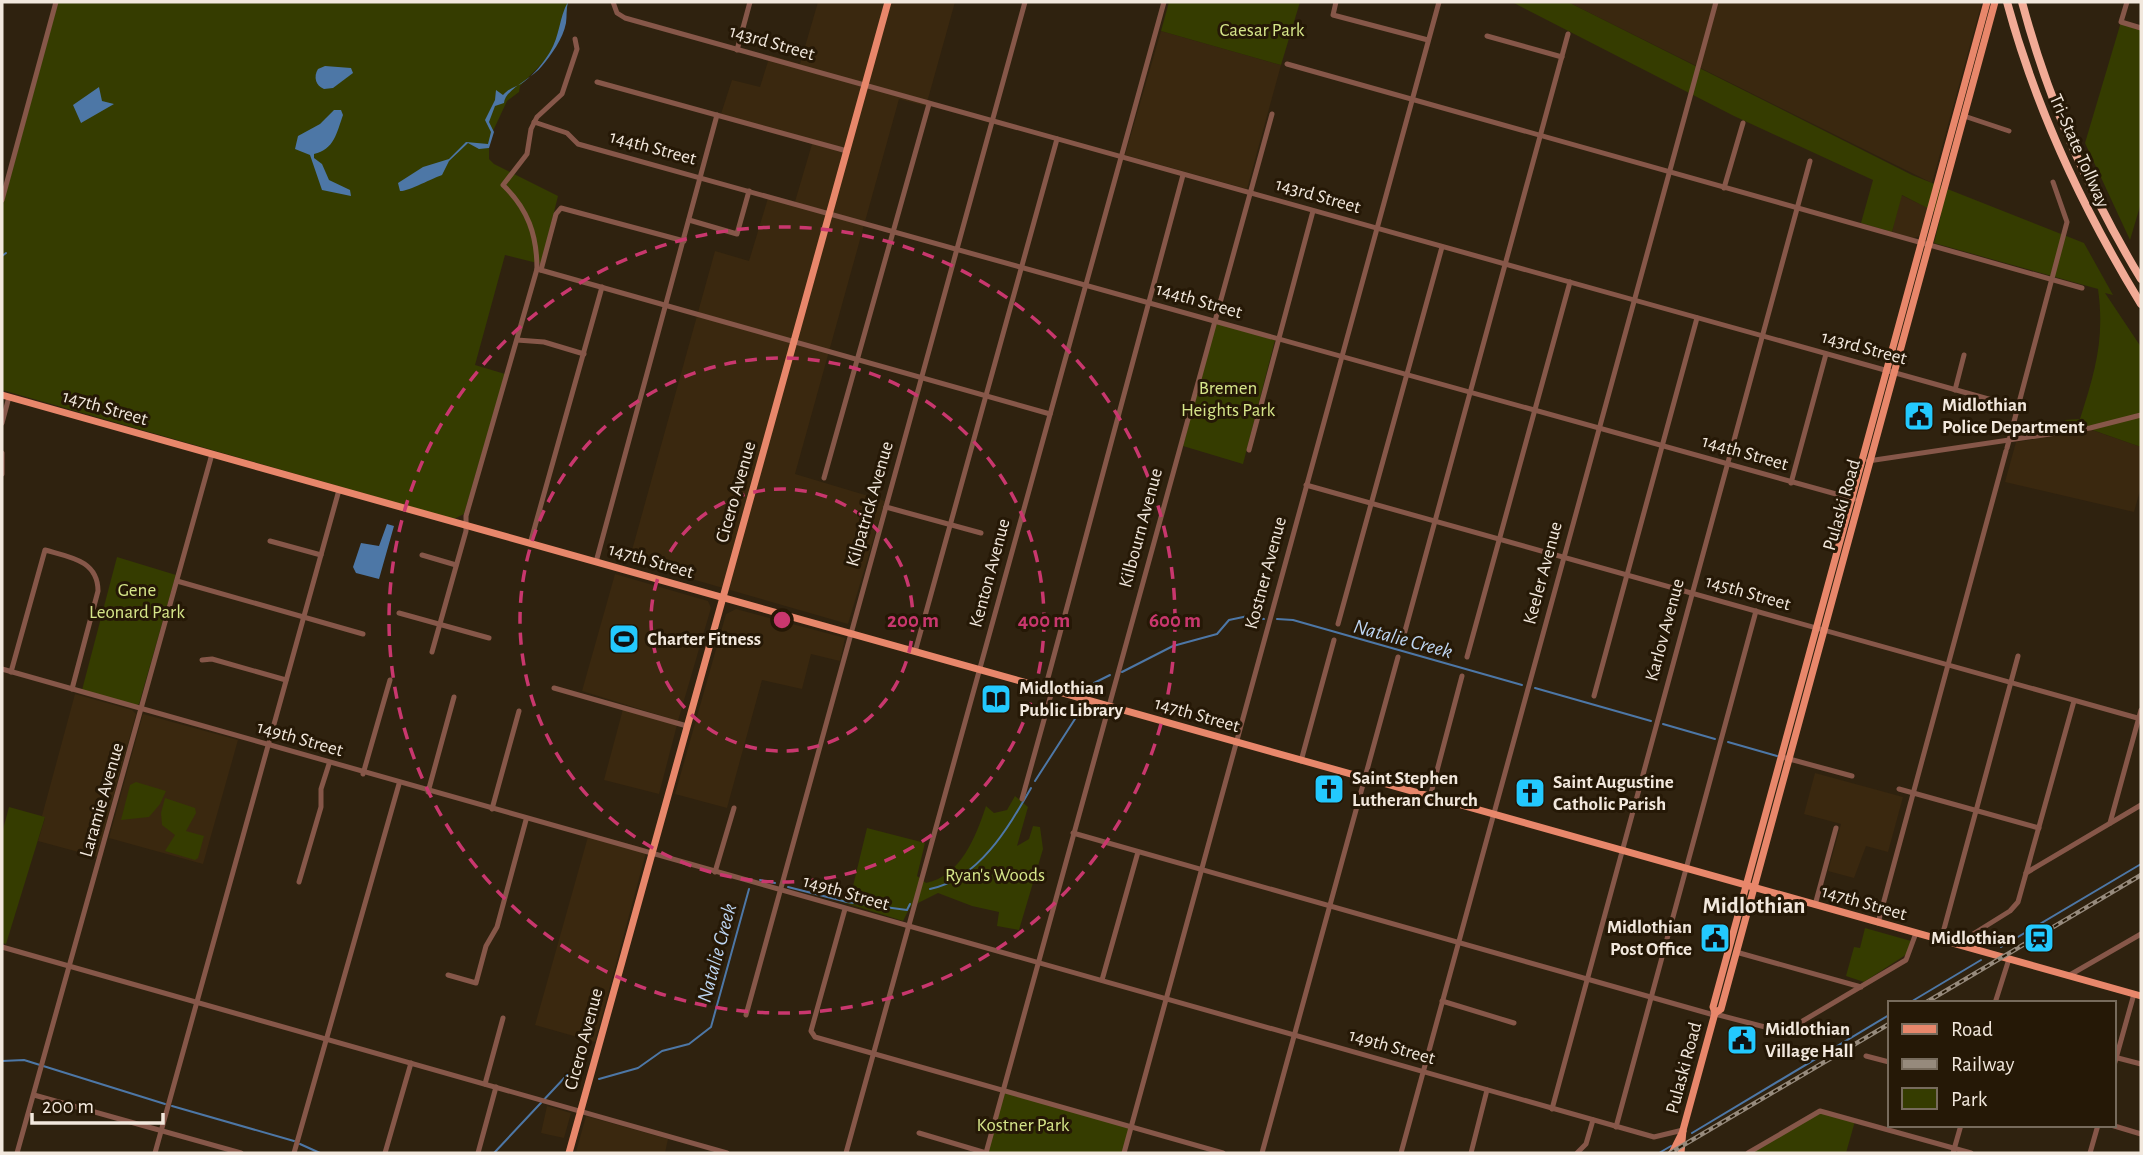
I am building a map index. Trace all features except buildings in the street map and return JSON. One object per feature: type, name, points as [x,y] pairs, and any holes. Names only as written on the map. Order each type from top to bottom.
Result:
[{"type":"highway","name":"Tri-State Tollway","points":[[2007,2],[2031,83],[2055,142],[2087,211],[2141,304]]},
{"type":"highway","name":"Tri-State Tollway","points":[[2022,2],[2046,83],[2069,142],[2101,209],[2141,279]]},
{"type":"main road","name":"Cicero Avenue","points":[[569,1153],[888,2]]},
{"type":"main road","name":"Pulaski Road","points":[[1820,630],[1871,461],[1891,371],[1987,2]]},
{"type":"main road","name":"Pulaski Road","points":[[1925,244],[1964,117],[1995,2]]},
{"type":"main road","name":"Pulaski Road","points":[[1681,1153],[1683,1130],[1714,1014],[1713,1007],[1786,758],[1851,498],[1891,371]]},
{"type":"main road","name":"147th Street","points":[[5,396],[2138,995]]},
{"type":"main road","name":"Pulaski Road","points":[[1714,1014],[1721,1009],[1750,887]]},
{"type":"main road","name":"Pulaski Road","points":[[1672,1153],[1683,1130]]},
{"type":"street","points":[[2,200],[56,2]]},
{"type":"street","points":[[737,50],[750,2]]},
{"type":"street","name":"Kilpatrick Avenue","points":[[746,1015],[1025,2]]},
{"type":"street","name":"Kenton Avenue","points":[[846,1153],[1164,2]]},
{"type":"street","points":[[1336,2],[1333,15],[1428,40]]},
{"type":"street","name":"Kostner Avenue","points":[[1124,1153],[1439,2]]},
{"type":"street","name":"Keeler Avenue","points":[[1401,1153],[1716,2]]},
{"type":"street","points":[[2127,2],[2121,22],[2141,28]]},
{"type":"street","name":"143rd Street","points":[[614,5],[625,18],[2017,407]]},
{"type":"street","points":[[1402,642],[1568,34]]},
{"type":"street","points":[[1487,36],[1562,57]]},
{"type":"street","points":[[539,269],[533,229],[524,212],[503,185],[526,157],[534,122],[545,106],[562,94],[575,57],[575,39]]},
{"type":"street","points":[[1287,64],[2082,288]]},
{"type":"street","points":[[597,82],[846,151]]},
{"type":"street","points":[[824,478],[929,104]]},
{"type":"street","name":"Kilbourn Avenue","points":[[986,1153],[1272,114]]},
{"type":"street","points":[[596,562],[717,115]]},
{"type":"street","points":[[1964,117],[2009,131]]},
{"type":"street","name":"144th Street","points":[[534,122],[567,133],[578,144],[1860,501]]},
{"type":"street","points":[[1724,188],[1742,122]]},
{"type":"street","points":[[915,652],[1057,139]]},
{"type":"street","name":"Karlov Avenue","points":[[1552,1109],[1810,161]]},
{"type":"street","points":[[1022,799],[1183,174]]},
{"type":"street","points":[[1878,923],[2067,222],[2053,182]]},
{"type":"street","points":[[689,220],[737,234],[749,191]]},
{"type":"street","points":[[432,652],[517,340],[556,214],[561,208],[684,242]]},
{"type":"street","points":[[1249,450],[1313,211]]},
{"type":"street","points":[[1338,624],[1442,247]]},
{"type":"street","points":[[539,269],[1050,414]]},
{"type":"street","points":[[1467,657],[1570,282]]},
{"type":"street","points":[[530,544],[602,287]]},
{"type":"street","points":[[1594,696],[1697,318]]},
{"type":"street","points":[[517,340],[544,342],[583,354]]},
{"type":"street","points":[[1791,482],[1826,354]]},
{"type":"street","points":[[1955,390],[1964,355]]},
{"type":"street","points":[[2,423],[5,396]]},
{"type":"street","points":[[1862,462],[2090,428],[2141,415]]},
{"type":"street","points":[[2,453],[2,474]]},
{"type":"street","name":"Laramie Avenue","points":[[17,1153],[72,967],[212,454]]},
{"type":"street","name":"145th Street","points":[[1306,485],[2140,719]]},
{"type":"street","points":[[155,1153],[339,490]]},
{"type":"street","points":[[886,507],[981,533]]},
{"type":"street","points":[[270,541],[321,555]]},
{"type":"street","points":[[11,672],[45,550],[83,562],[96,575],[98,586],[72,689]]},
{"type":"street","points":[[422,555],[456,565]]},
{"type":"street","points":[[177,581],[363,634]]},
{"type":"street","points":[[1616,1127],[1756,611]]},
{"type":"street","points":[[400,613],[489,638]]},
{"type":"street","points":[[1301,761],[1334,640]]},
{"type":"street","points":[[1941,940],[2018,656]]},
{"type":"street","points":[[1262,1153],[1398,657]]},
{"type":"street","points":[[202,660],[212,659],[286,680]]},
{"type":"street","name":"149th Street","points":[[2,670],[1616,1127],[1654,1137],[1683,1130]]},
{"type":"street","points":[[1430,797],[1462,676]]},
{"type":"street","points":[[363,774],[390,680]]},
{"type":"street","points":[[554,688],[687,726]]},
{"type":"street","points":[[428,792],[454,698]]},
{"type":"street","points":[[1956,945],[2010,911],[2018,902],[2074,701]]},
{"type":"street","points":[[2110,823],[2141,710]]},
{"type":"street","points":[[492,809],[519,711]]},
{"type":"street","points":[[1786,758],[1852,776]]},
{"type":"street","points":[[299,882],[321,807],[321,789],[329,764]]},
{"type":"street","points":[[294,1153],[399,784]]},
{"type":"street","points":[[1899,789],[2039,828]]},
{"type":"street","points":[[2026,873],[2141,805]]},
{"type":"street","points":[[715,872],[734,808]]},
{"type":"street","points":[[448,975],[476,983],[486,946],[497,927],[526,820]]},
{"type":"street","points":[[1815,905],[1836,828]]},
{"type":"street","points":[[1073,833],[1651,997],[1784,1032],[1906,960],[1916,933]]},
{"type":"street","points":[[1102,980],[1138,852]]},
{"type":"street","points":[[845,909],[812,1035],[1223,1153]]},
{"type":"street","points":[[2068,976],[2141,934]]},
{"type":"street","points":[[2,947],[581,1111],[707,1151],[727,1153]]},
{"type":"street","points":[[1736,952],[1861,987]]},
{"type":"street","points":[[1996,1001],[2009,959]]},
{"type":"street","points":[[2138,995],[2115,1057],[2141,1064]]},
{"type":"street","points":[[1442,1002],[1514,1023]]},
{"type":"street","points":[[485,1084],[503,1018]]},
{"type":"street","points":[[1866,1056],[1888,1062]]},
{"type":"street","points":[[386,1153],[411,1063]]},
{"type":"street","points":[[478,1153],[496,1087]]},
{"type":"street","points":[[1471,1153],[1487,1090]]},
{"type":"street","points":[[34,1095],[241,1153]]},
{"type":"street","points":[[1748,1153],[1820,1111],[1954,1151],[1971,1153]]},
{"type":"street","points":[[1577,1153],[1586,1144],[1593,1120]]},
{"type":"street","points":[[2115,1126],[2141,1134]]},
{"type":"street","points":[[1954,1151],[1960,1127]]},
{"type":"street","points":[[2090,1153],[2097,1127]]},
{"type":"street","points":[[919,1133],[986,1153]]},
{"type":"shaded area","points":[[818,2],[955,2],[926,106],[899,99],[795,474],[885,501],[848,624],[629,561],[715,251],[749,261],[768,198],[794,205],[812,144],[720,117],[732,80],[760,87],[770,55],[800,64]]},
{"type":"shaded area","points":[[1568,2],[1982,2],[1932,183]]},
{"type":"shaded area","points":[[1161,31],[1281,65],[1247,189],[1125,155]]},
{"type":"shaded area","points":[[1901,195],[1928,208],[1920,236],[1913,238],[1892,232]]},
{"type":"shaded area","points":[[2092,430],[2141,447],[2141,487],[2134,512],[2005,482],[2016,442]]},
{"type":"shaded area","points":[[615,574],[708,601],[711,608],[678,721],[582,691]]},
{"type":"shaded area","points":[[736,609],[845,638],[840,661],[811,654],[802,689],[762,680],[727,808],[675,794],[726,614]]},
{"type":"shaded area","points":[[75,694],[132,710],[136,714],[97,857],[38,841],[45,818],[42,816]]},
{"type":"shaded area","points":[[623,709],[677,725],[659,794],[604,780]]},
{"type":"shaded area","points":[[143,714],[238,740],[203,864],[109,838]]},
{"type":"shaded area","points":[[1815,773],[1903,797],[1888,852],[1866,846],[1854,878],[1828,871],[1841,824],[1804,814]]},
{"type":"shaded area","points":[[589,833],[647,849],[595,1042],[535,1025]]},
{"type":"shaded area","points":[[547,1106],[571,1113],[564,1138],[541,1133]]},
{"type":"shaded area","points":[[586,1116],[668,1139],[665,1153],[576,1152]]},
{"type":"green space","points":[[58,2],[568,2],[564,25],[550,55],[520,86],[519,92],[507,101],[493,131],[489,147],[489,159],[494,164],[558,196],[541,264],[505,255],[475,365],[505,374],[464,514],[454,519],[2,390],[2,208]]},
{"type":"green space","name":"Caesar Park","points":[[1169,2],[1300,2],[1281,65],[1161,31]]},
{"type":"green space","points":[[1512,2],[1568,2],[1912,175],[2084,243],[2113,295],[2105,293],[2141,347],[2141,447],[2064,420],[2080,419],[2090,386],[2099,340],[2098,289],[1934,243],[1941,215],[1902,195],[1892,232],[1861,223],[1873,180],[1734,116]]},
{"type":"green space","points":[[2121,22],[2141,28],[2141,203],[2130,240],[2085,143]]},
{"type":"green space","name":"Bremen Heights Park","points":[[1216,323],[1275,340],[1243,464],[1183,446]]},
{"type":"green space","name":"Gene Leonard Park","points":[[117,557],[176,575],[139,704],[135,706],[82,690]]},
{"type":"green space","points":[[136,782],[166,791],[149,817],[121,820],[130,785]]},
{"type":"green space","name":"Ryan's Woods","points":[[1015,796],[1028,807],[1017,846],[1029,839],[1033,826],[1040,827],[1043,849],[1019,930],[997,926],[999,912],[972,906],[938,893],[910,907],[903,921],[839,901],[853,886],[867,828],[925,843],[917,876],[926,883],[938,879],[958,863],[972,842],[986,806],[994,813],[1007,810]]},
{"type":"green space","points":[[165,798],[195,808],[196,813],[186,831],[204,836],[198,858],[195,860],[165,851],[175,835],[162,825],[161,813]]},
{"type":"green space","points":[[9,807],[45,817],[6,944],[2,943],[2,833]]},
{"type":"green space","points":[[1865,928],[1911,941],[1907,954],[1864,982],[1846,976],[1854,947],[1860,948]]},
{"type":"green space","name":"Kostner Park","points":[[1003,1091],[1131,1128],[1124,1153],[986,1153]]},
{"type":"green space","points":[[1820,1111],[1855,1121],[1846,1153],[1748,1153]]},
{"type":"water","points":[[568,2],[566,23],[559,41],[538,71],[530,77],[548,56]]},
{"type":"water","points":[[325,66],[351,68],[353,73],[333,88],[324,89],[317,83],[316,75],[318,69]]},
{"type":"water","points":[[518,85],[509,93],[504,103],[495,106],[489,122],[494,132],[489,148],[479,149],[468,143],[449,161],[442,175],[400,191],[398,183],[423,167],[449,159],[466,142],[488,144],[491,132],[485,120],[495,100],[496,90],[503,95]]},
{"type":"water","points":[[99,87],[102,101],[114,104],[81,123],[73,105]]},
{"type":"water","points":[[334,110],[341,110],[343,115],[336,134],[326,149],[314,154],[314,158],[322,164],[329,180],[350,190],[351,196],[322,190],[310,155],[295,149],[298,136],[320,124]]},
{"type":"water","points":[[387,524],[394,526],[379,579],[356,573],[353,567],[361,543],[379,546]]},
{"type":"waterway","points":[[2,256],[6,253]]},
{"type":"waterway","name":"Natalie Creek","points":[[1122,672],[1173,646],[1217,634],[1229,620],[1248,616],[1264,619]]},
{"type":"waterway","name":"Natalie Creek","points":[[1277,619],[1293,620],[1522,685]]},
{"type":"waterway","name":"Natalie Creek","points":[[1088,694],[1094,683],[1110,675]]},
{"type":"waterway","name":"Natalie Creek","points":[[1535,688],[1651,721]]},
{"type":"waterway","name":"Natalie Creek","points":[[1035,781],[1084,705]]},
{"type":"waterway","name":"Natalie Creek","points":[[1663,724],[1715,739]]},
{"type":"waterway","name":"Natalie Creek","points":[[1728,742],[1777,756]]},
{"type":"waterway","name":"Natalie Creek","points":[[930,889],[963,875],[977,863],[1002,835],[1031,788]]},
{"type":"waterway","points":[[2001,947],[2141,864]]},
{"type":"waterway","name":"Natalie Creek","points":[[760,880],[775,883]]},
{"type":"waterway","name":"Natalie Creek","points":[[788,887],[847,902],[907,910],[910,904]]},
{"type":"waterway","name":"Natalie Creek","points":[[599,1079],[638,1068],[662,1051],[689,1044],[711,1027],[749,889]]},
{"type":"waterway","points":[[1912,1001],[1981,960]]},
{"type":"waterway","points":[[1692,1133],[1888,1016]]},
{"type":"waterway","name":"Natalie Creek","points":[[2,1061],[24,1060],[165,1104]]},
{"type":"waterway","name":"Natalie Creek","points":[[494,1153],[568,1074],[580,1074]]},
{"type":"waterway","name":"Natalie Creek","points":[[172,1106],[294,1141]]},
{"type":"waterway","name":"Natalie Creek","points":[[300,1144],[320,1153]]},
{"type":"waterway","points":[[1659,1153],[1671,1146]]},
{"type":"railway","points":[[1928,1001],[2141,875]]},
{"type":"railway","points":[[1670,1153],[1888,1025]]},
{"type":"place","name":"Midlothian Police Department","points":[[1919,416]]},
{"type":"place","name":"Charter Fitness","points":[[624,639]]},
{"type":"place","name":"Midlothian Public Library","points":[[996,699]]},
{"type":"place","name":"Saint Stephen Lutheran Church","points":[[1329,789]]},
{"type":"place","name":"Saint Augustine Catholic Parish","points":[[1530,793]]},
{"type":"place","name":"Midlothian Post Office","points":[[1715,938]]},
{"type":"place","name":"Midlothian","points":[[2039,938]]},
{"type":"place","name":"Midlothian Village Hall","points":[[1742,1040]]},
{"type":"district","name":"Midlothian","points":[[1754,906]]}]
